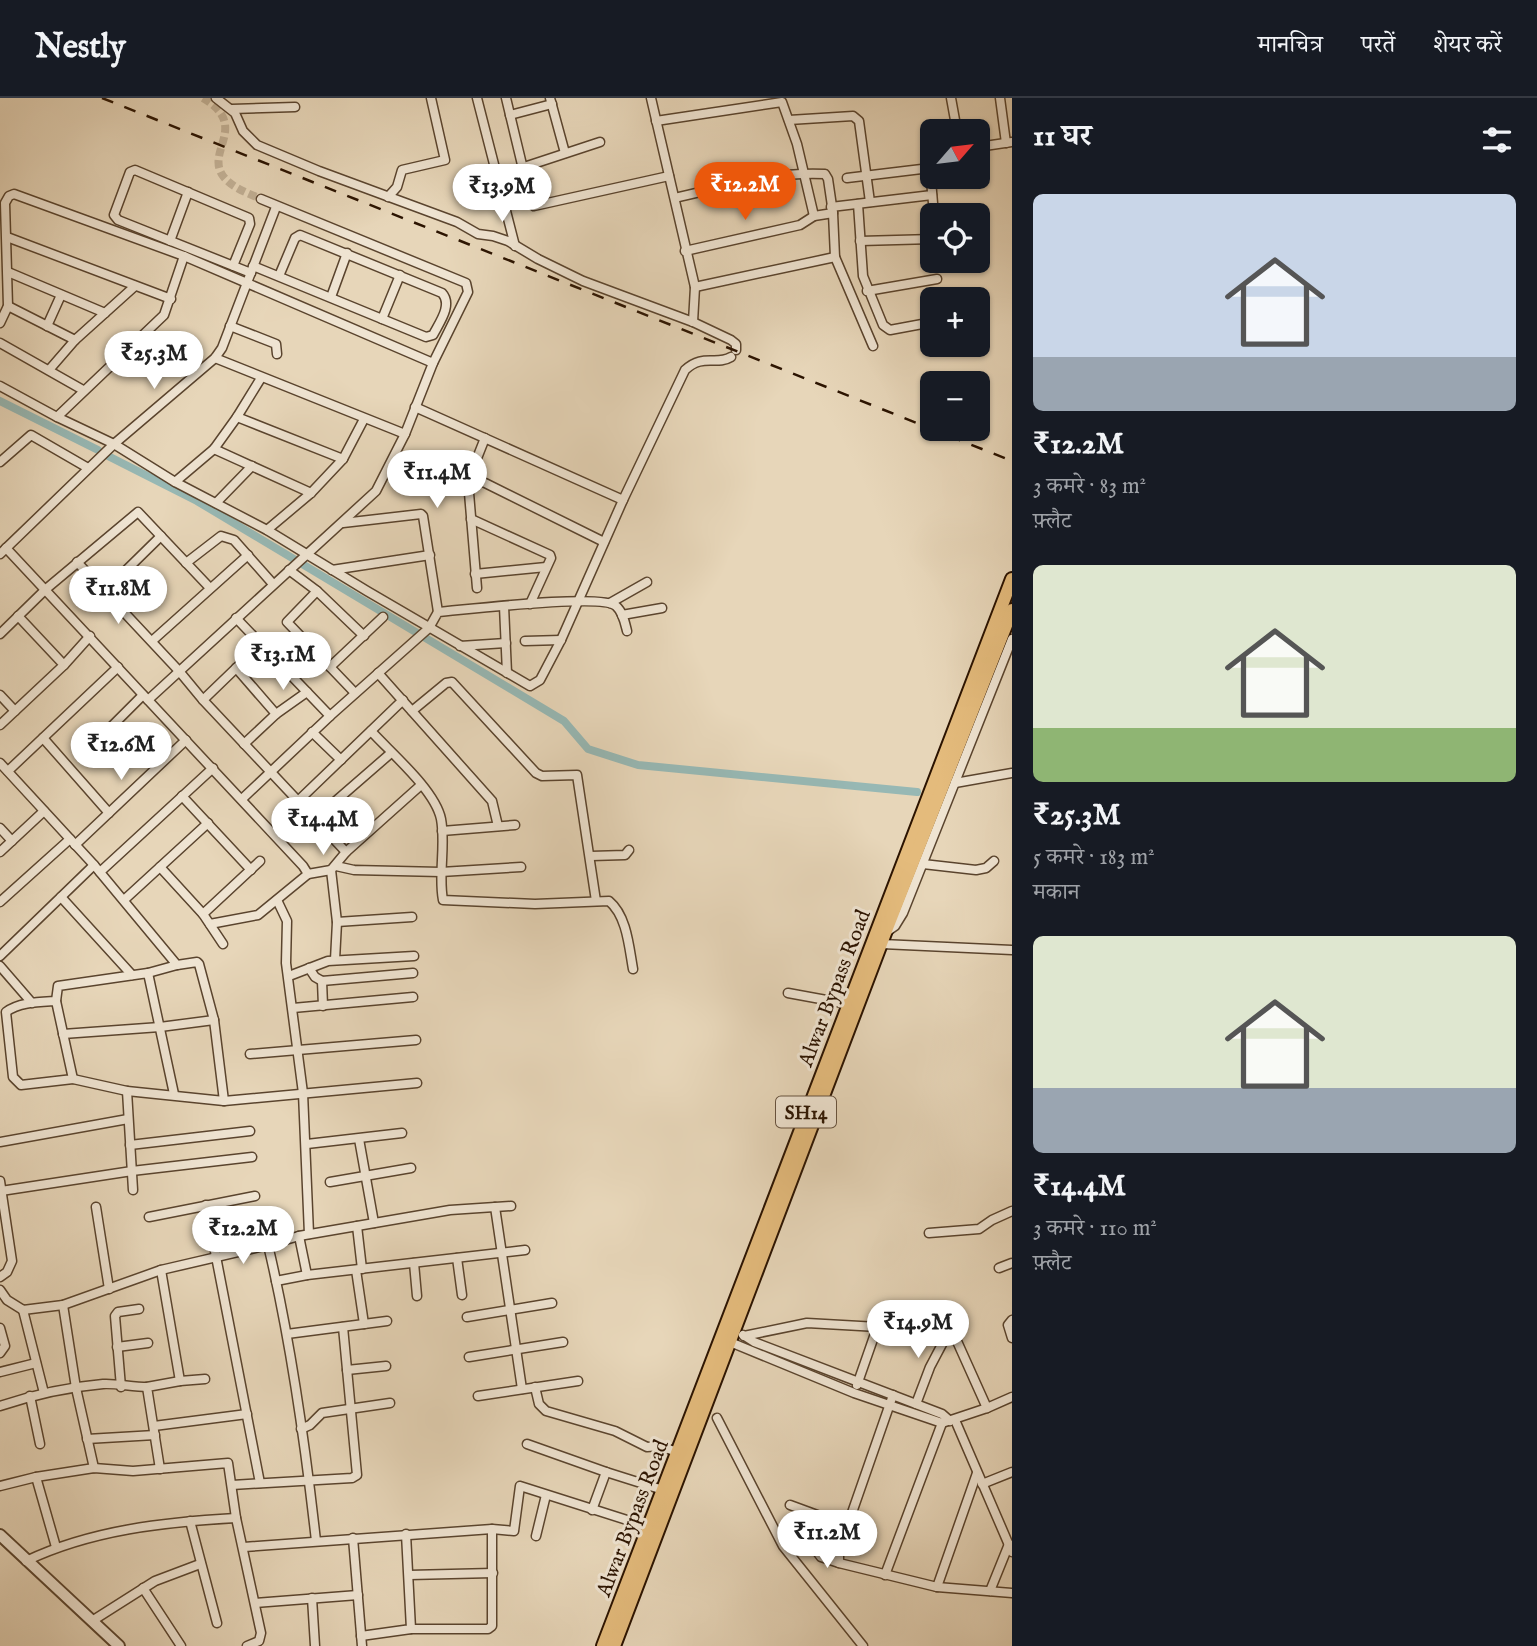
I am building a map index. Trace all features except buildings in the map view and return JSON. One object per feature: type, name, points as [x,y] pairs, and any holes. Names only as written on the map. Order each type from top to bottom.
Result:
[{"type":"main road","name":"Alwar Bypass Road","points":[[603,1646],[640,1524],[663,1490],[668,1449],[848,1004],[1012,579]]},
{"type":"main road","name":"Alwar Bypass Road","points":[[614,1646],[736,1336],[883,939],[1012,610]]},
{"type":"street","points":[[0,386],[114,444],[175,482],[267,530],[302,557],[332,570],[425,631],[460,646],[530,686],[540,680],[685,370],[706,359],[723,361],[734,353],[736,344],[693,322],[583,281],[508,241],[478,234],[457,222],[257,145],[245,135],[232,109],[216,98]]},
{"type":"street","points":[[388,197],[397,187],[402,170],[445,160],[431,98]]},
{"type":"street","points":[[477,98],[515,246]]},
{"type":"street","points":[[506,98],[534,206],[669,176]]},
{"type":"street","points":[[651,98],[695,287],[693,322]]},
{"type":"street","points":[[951,98],[955,119]]},
{"type":"street","points":[[990,145],[1009,142],[1000,98]]},
{"type":"street","points":[[656,121],[781,100],[789,120],[814,216]]},
{"type":"street","points":[[510,114],[551,101],[565,153]]},
{"type":"street","points":[[232,109],[295,107]]},
{"type":"street","points":[[789,120],[853,116],[859,121],[870,202]]},
{"type":"street","points":[[524,167],[600,142]]},
{"type":"street","points":[[846,178],[920,169]]},
{"type":"street","points":[[233,266],[250,223],[249,218],[135,170],[130,173],[114,215],[117,220],[233,266],[279,276],[430,337],[447,304],[447,298],[442,293],[300,235],[295,238],[279,276]]},
{"type":"street","points":[[674,198],[767,178],[804,173],[825,174],[832,210],[835,257],[873,346]]},
{"type":"street","points":[[932,189],[933,203]]},
{"type":"street","points":[[170,241],[188,192]]},
{"type":"street","points":[[0,323],[8,306],[5,203],[9,196],[14,194],[184,256],[433,363]]},
{"type":"street","points":[[685,251],[800,225],[814,216],[858,204],[932,195]]},
{"type":"street","points":[[121,753],[105,733],[179,671],[376,491],[405,434],[433,363],[468,292],[466,283],[261,200]]},
{"type":"street","points":[[858,204],[863,276],[883,325],[890,330],[920,324]]},
{"type":"street","points":[[276,207],[215,358],[114,444],[3,551],[46,589],[242,799],[307,874]]},
{"type":"street","points":[[7,237],[171,299]]},
{"type":"street","points":[[860,241],[920,239]]},
{"type":"street","points":[[331,298],[347,253]]},
{"type":"street","points":[[57,417],[164,316],[184,256]]},
{"type":"street","points":[[695,287],[835,257]]},
{"type":"street","points":[[8,272],[105,313]]},
{"type":"street","points":[[382,319],[400,275]]},
{"type":"street","points":[[867,291],[937,279]]},
{"type":"street","points":[[49,370],[75,340],[135,286]]},
{"type":"street","points":[[47,326],[61,295]]},
{"type":"street","points":[[8,306],[75,340]]},
{"type":"street","points":[[230,326],[276,344],[277,354]]},
{"type":"street","points":[[0,343],[83,390]]},
{"type":"street","points":[[215,358],[405,434]]},
{"type":"street","points":[[175,482],[214,449],[261,378]]},
{"type":"street","points":[[415,407],[623,500]]},
{"type":"street","points":[[237,418],[343,459]]},
{"type":"street","points":[[267,530],[311,493],[343,459],[364,419]]},
{"type":"street","points":[[0,462],[31,435],[88,468]]},
{"type":"street","points":[[477,589],[469,475],[485,438]]},
{"type":"street","points":[[214,449],[311,493]]},
{"type":"street","points":[[216,503],[253,467]]},
{"type":"street","points":[[469,475],[604,542]]},
{"type":"street","points":[[0,634],[46,589],[138,512],[210,588]]},
{"type":"street","points":[[242,799],[425,631],[438,612],[424,516],[421,514],[342,523]]},
{"type":"street","points":[[471,519],[548,552],[551,558],[530,604]]},
{"type":"street","points":[[105,591],[162,536]]},
{"type":"street","points":[[186,563],[222,536],[234,540],[273,584]]},
{"type":"street","points":[[152,642],[248,555]]},
{"type":"street","points":[[332,570],[430,555]]},
{"type":"street","points":[[77,562],[346,852]]},
{"type":"street","points":[[475,574],[546,567]]},
{"type":"street","points":[[290,568],[364,636]]},
{"type":"street","points":[[610,603],[647,582]]},
{"type":"street","points":[[317,592],[287,622],[355,693]]},
{"type":"street","points":[[438,612],[578,600],[610,603],[616,605],[627,631]]},
{"type":"street","points":[[504,606],[507,673]]},
{"type":"street","points":[[622,615],[662,608]]},
{"type":"street","points":[[18,617],[64,666]]},
{"type":"street","points":[[236,618],[330,716]]},
{"type":"street","points":[[330,667],[383,618]]},
{"type":"street","points":[[0,725],[64,666],[90,636]]},
{"type":"street","points":[[525,641],[561,639]]},
{"type":"street","points":[[460,646],[506,643]]},
{"type":"street","points":[[203,700],[261,644]]},
{"type":"street","points":[[883,939],[904,914],[1011,644]]},
{"type":"street","points":[[8,771],[118,667]]},
{"type":"street","points":[[236,668],[276,714]]},
{"type":"street","points":[[378,673],[492,802],[498,826]]},
{"type":"street","points":[[412,711],[446,683],[452,682],[536,773],[577,775],[596,901]]},
{"type":"street","points":[[244,744],[276,714],[307,692]]},
{"type":"street","points":[[0,695],[15,711]]},
{"type":"street","points":[[298,801],[403,700]]},
{"type":"street","points":[[371,731],[421,785],[438,810],[442,831],[442,898],[446,902],[540,904],[609,901],[614,905],[626,930],[633,969]]},
{"type":"street","points":[[312,732],[341,760]]},
{"type":"street","points":[[43,738],[109,813]]},
{"type":"street","points":[[0,902],[109,813],[186,740]]},
{"type":"street","points":[[315,819],[391,753]]},
{"type":"street","points":[[0,763],[97,868],[177,965]]},
{"type":"street","points":[[0,956],[61,897],[213,768]]},
{"type":"street","points":[[955,783],[1012,774]]},
{"type":"street","points":[[335,960],[337,922],[334,868],[346,852],[421,785]]},
{"type":"street","points":[[183,796],[251,870]]},
{"type":"street","points":[[0,852],[44,811]]},
{"type":"street","points":[[124,900],[208,823]]},
{"type":"street","points":[[442,831],[515,825]]},
{"type":"street","points":[[0,828],[12,841]]},
{"type":"street","points":[[591,856],[625,855],[629,850]]},
{"type":"street","points":[[203,914],[260,861]]},
{"type":"street","points":[[923,864],[976,870],[994,861]]},
{"type":"street","points":[[160,867],[203,914],[223,944]]},
{"type":"street","points":[[210,924],[258,915],[307,874],[334,868],[441,872],[521,867]]},
{"type":"street","points":[[61,897],[132,975]]},
{"type":"street","points":[[277,900],[287,921],[286,963],[307,1144],[309,1234]]},
{"type":"street","points":[[337,922],[412,917]]},
{"type":"street","points":[[883,939],[1012,950]]},
{"type":"street","points":[[289,976],[335,960],[414,956]]},
{"type":"street","points":[[73,1079],[56,1001],[58,986],[148,973],[197,962],[214,1020],[224,1101]]},
{"type":"street","points":[[0,966],[32,1003]]},
{"type":"street","points":[[309,968],[315,977],[322,981],[413,973]]},
{"type":"street","points":[[148,973],[174,1094]]},
{"type":"street","points":[[322,981],[323,1006]]},
{"type":"street","points":[[788,993],[848,1004]]},
{"type":"street","points":[[293,1008],[413,997]]},
{"type":"street","points":[[56,1001],[32,1003],[6,1012],[13,1077],[21,1085],[73,1079],[127,1091],[224,1101],[417,1083]]},
{"type":"street","points":[[63,1034],[214,1020]]},
{"type":"street","points":[[250,1055],[416,1040]]},
{"type":"street","points":[[127,1091],[133,1191]]},
{"type":"street","points":[[0,1142],[128,1119]]},
{"type":"street","points":[[130,1145],[250,1130]]},
{"type":"street","points":[[307,1144],[402,1133]]},
{"type":"street","points":[[359,1139],[374,1223]]},
{"type":"street","points":[[1,1191],[132,1171],[252,1157]]},
{"type":"street","points":[[330,1182],[411,1168]]},
{"type":"street","points":[[0,1181],[12,1261],[7,1272],[0,1277]]},
{"type":"street","points":[[149,1217],[255,1196]]},
{"type":"street","points":[[206,1205],[260,1483]]},
{"type":"street","points":[[0,1290],[3,1302],[23,1310],[63,1305],[161,1270],[299,1236],[450,1210],[511,1206]]},
{"type":"street","points":[[96,1207],[109,1289]]},
{"type":"street","points":[[495,1207],[522,1389]]},
{"type":"street","points":[[929,1233],[976,1230],[1012,1211]]},
{"type":"street","points":[[357,1226],[364,1324]]},
{"type":"street","points":[[299,1236],[307,1275]]},
{"type":"street","points":[[268,1245],[287,1334],[316,1541]]},
{"type":"street","points":[[276,1281],[307,1275],[525,1250]]},
{"type":"street","points":[[457,1258],[462,1295]]},
{"type":"street","points":[[414,1263],[417,1296]]},
{"type":"street","points":[[999,1268],[1012,1263]]},
{"type":"street","points":[[161,1270],[180,1381]]},
{"type":"street","points":[[467,1317],[552,1303]]},
{"type":"street","points":[[63,1305],[76,1388],[94,1468]]},
{"type":"street","points":[[121,1387],[116,1314],[139,1309]]},
{"type":"street","points":[[23,1310],[44,1394]]},
{"type":"street","points":[[1012,1320],[1008,1325],[1012,1338]]},
{"type":"street","points":[[287,1334],[387,1321]]},
{"type":"street","points":[[736,1336],[807,1323],[949,1331],[956,1339],[988,1408]]},
{"type":"street","points":[[854,1392],[878,1325]]},
{"type":"street","points":[[232,1485],[352,1478],[357,1475],[343,1327]]},
{"type":"street","points":[[0,1328],[5,1346],[0,1353]]},
{"type":"street","points":[[916,1404],[930,1367],[949,1331]]},
{"type":"street","points":[[736,1336],[942,1414],[949,1421],[1010,1542],[990,1591]]},
{"type":"street","points":[[736,1336],[854,1392],[889,1405],[949,1421],[1012,1397]]},
{"type":"street","points":[[469,1357],[563,1342]]},
{"type":"street","points":[[117,1347],[148,1343]]},
{"type":"street","points":[[0,1372],[36,1363]]},
{"type":"street","points":[[347,1370],[386,1366]]},
{"type":"street","points":[[0,1406],[30,1396],[106,1383],[121,1387],[147,1387],[205,1380]]},
{"type":"street","points":[[478,1396],[578,1381]]},
{"type":"street","points":[[147,1387],[160,1469]]},
{"type":"street","points":[[535,1387],[539,1404],[546,1411],[615,1431],[647,1447],[668,1449]]},
{"type":"street","points":[[839,1563],[839,1550],[893,1395]]},
{"type":"street","points":[[30,1396],[40,1444]]},
{"type":"street","points":[[301,1429],[310,1425],[322,1413],[390,1403]]},
{"type":"street","points":[[87,1438],[247,1414]]},
{"type":"street","points":[[717,1418],[783,1546],[863,1646]]},
{"type":"street","points":[[885,1574],[949,1421]]},
{"type":"street","points":[[527,1444],[663,1490]]},
{"type":"street","points":[[0,1486],[94,1468],[160,1469],[229,1463],[236,1518],[256,1603],[261,1638],[247,1646]]},
{"type":"street","points":[[592,1510],[606,1472]]},
{"type":"street","points":[[982,1484],[1012,1472]]},
{"type":"street","points":[[937,1587],[977,1473]]},
{"type":"street","points":[[36,1478],[56,1547]]},
{"type":"street","points":[[244,1547],[406,1534],[492,1529],[514,1531],[520,1486],[640,1524]]},
{"type":"street","points":[[536,1536],[546,1495]]},
{"type":"street","points":[[790,1505],[848,1526]]},
{"type":"street","points":[[26,1561],[56,1547],[124,1530],[236,1518]]},
{"type":"street","points":[[830,1520],[818,1553],[821,1557],[937,1587],[1012,1593]]},
{"type":"street","points":[[190,1521],[217,1623]]},
{"type":"street","points":[[353,1538],[362,1641],[411,1629],[490,1628],[494,1573],[492,1529]]},
{"type":"street","points":[[406,1534],[411,1629]]},
{"type":"street","points":[[0,1535],[92,1621],[113,1645]]},
{"type":"street","points":[[92,1621],[143,1588],[200,1564]]},
{"type":"street","points":[[409,1575],[494,1573]]},
{"type":"street","points":[[143,1588],[181,1646]]},
{"type":"street","points":[[256,1603],[358,1594]]},
{"type":"street","points":[[312,1598],[316,1646]]},
{"type":"waterway","points":[[0,401],[98,450]]},
{"type":"waterway","points":[[108,456],[197,501],[564,721],[588,749],[638,765],[917,792]]},
{"type":"tunnel","points":[[203,98],[217,108],[223,118],[224,138],[219,157],[223,176],[236,187],[261,199]]},
{"type":"railway","points":[[102,98],[1012,461]]}]
